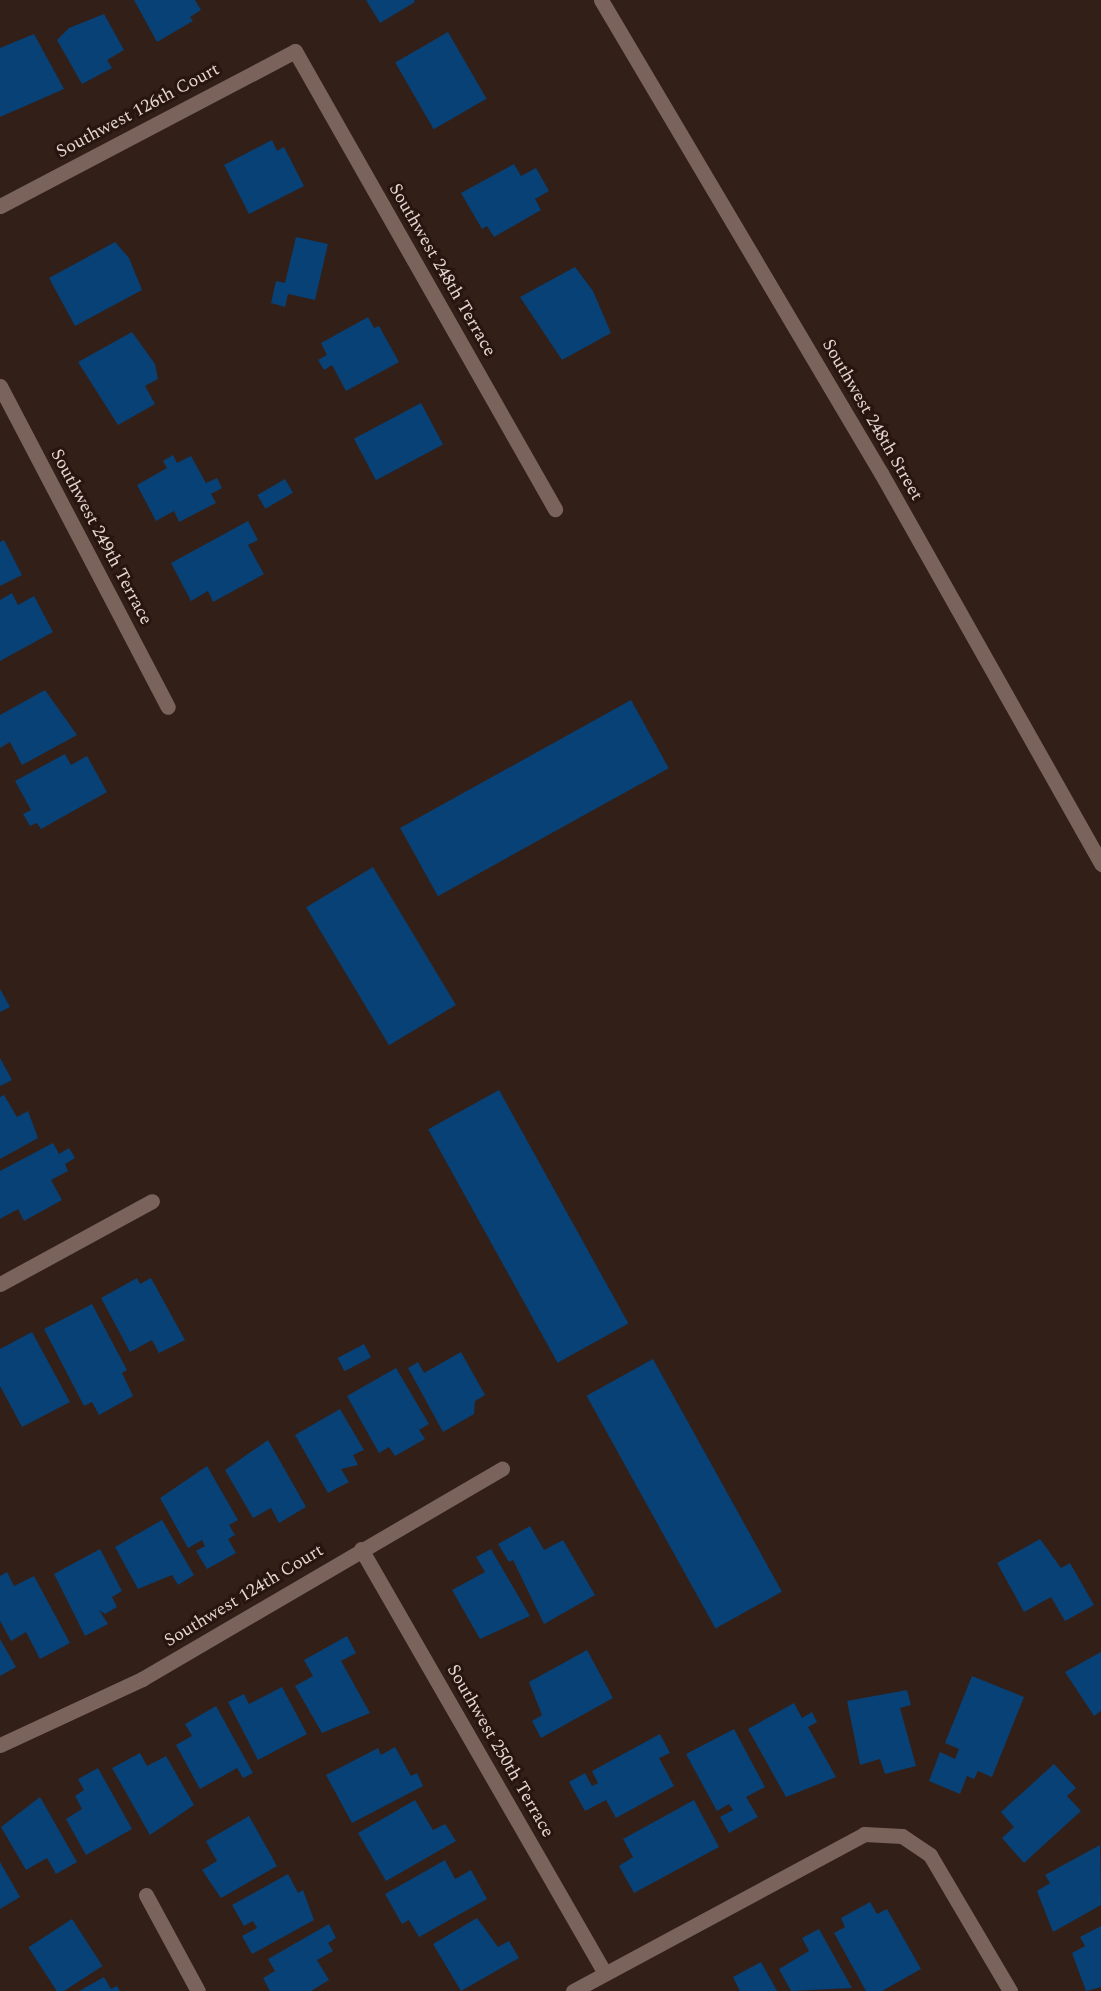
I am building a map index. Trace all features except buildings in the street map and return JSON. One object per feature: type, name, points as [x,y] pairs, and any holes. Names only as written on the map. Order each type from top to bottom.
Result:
[{"type":"street","name":"Southwest 248th Street","points":[[602,0],[880,472],[1101,864]]},
{"type":"street","name":"Southwest 126th Court","points":[[0,206],[295,51]]},
{"type":"street","name":"Southwest 248th Terrace","points":[[295,51],[555,509]]},
{"type":"street","name":"Southwest 249th Terrace","points":[[0,386],[168,707]]},
{"type":"street","points":[[0,1284],[152,1201]]},
{"type":"street","name":"Southwest 124th Court","points":[[0,1745],[142,1679],[361,1549],[502,1469]]},
{"type":"street","name":"Southwest 250th Terrace","points":[[361,1549],[605,1973]]},
{"type":"street","points":[[573,1991],[864,1834],[902,1836],[930,1855],[1010,1991]]},
{"type":"street","points":[[146,1895],[198,1991]]}]
